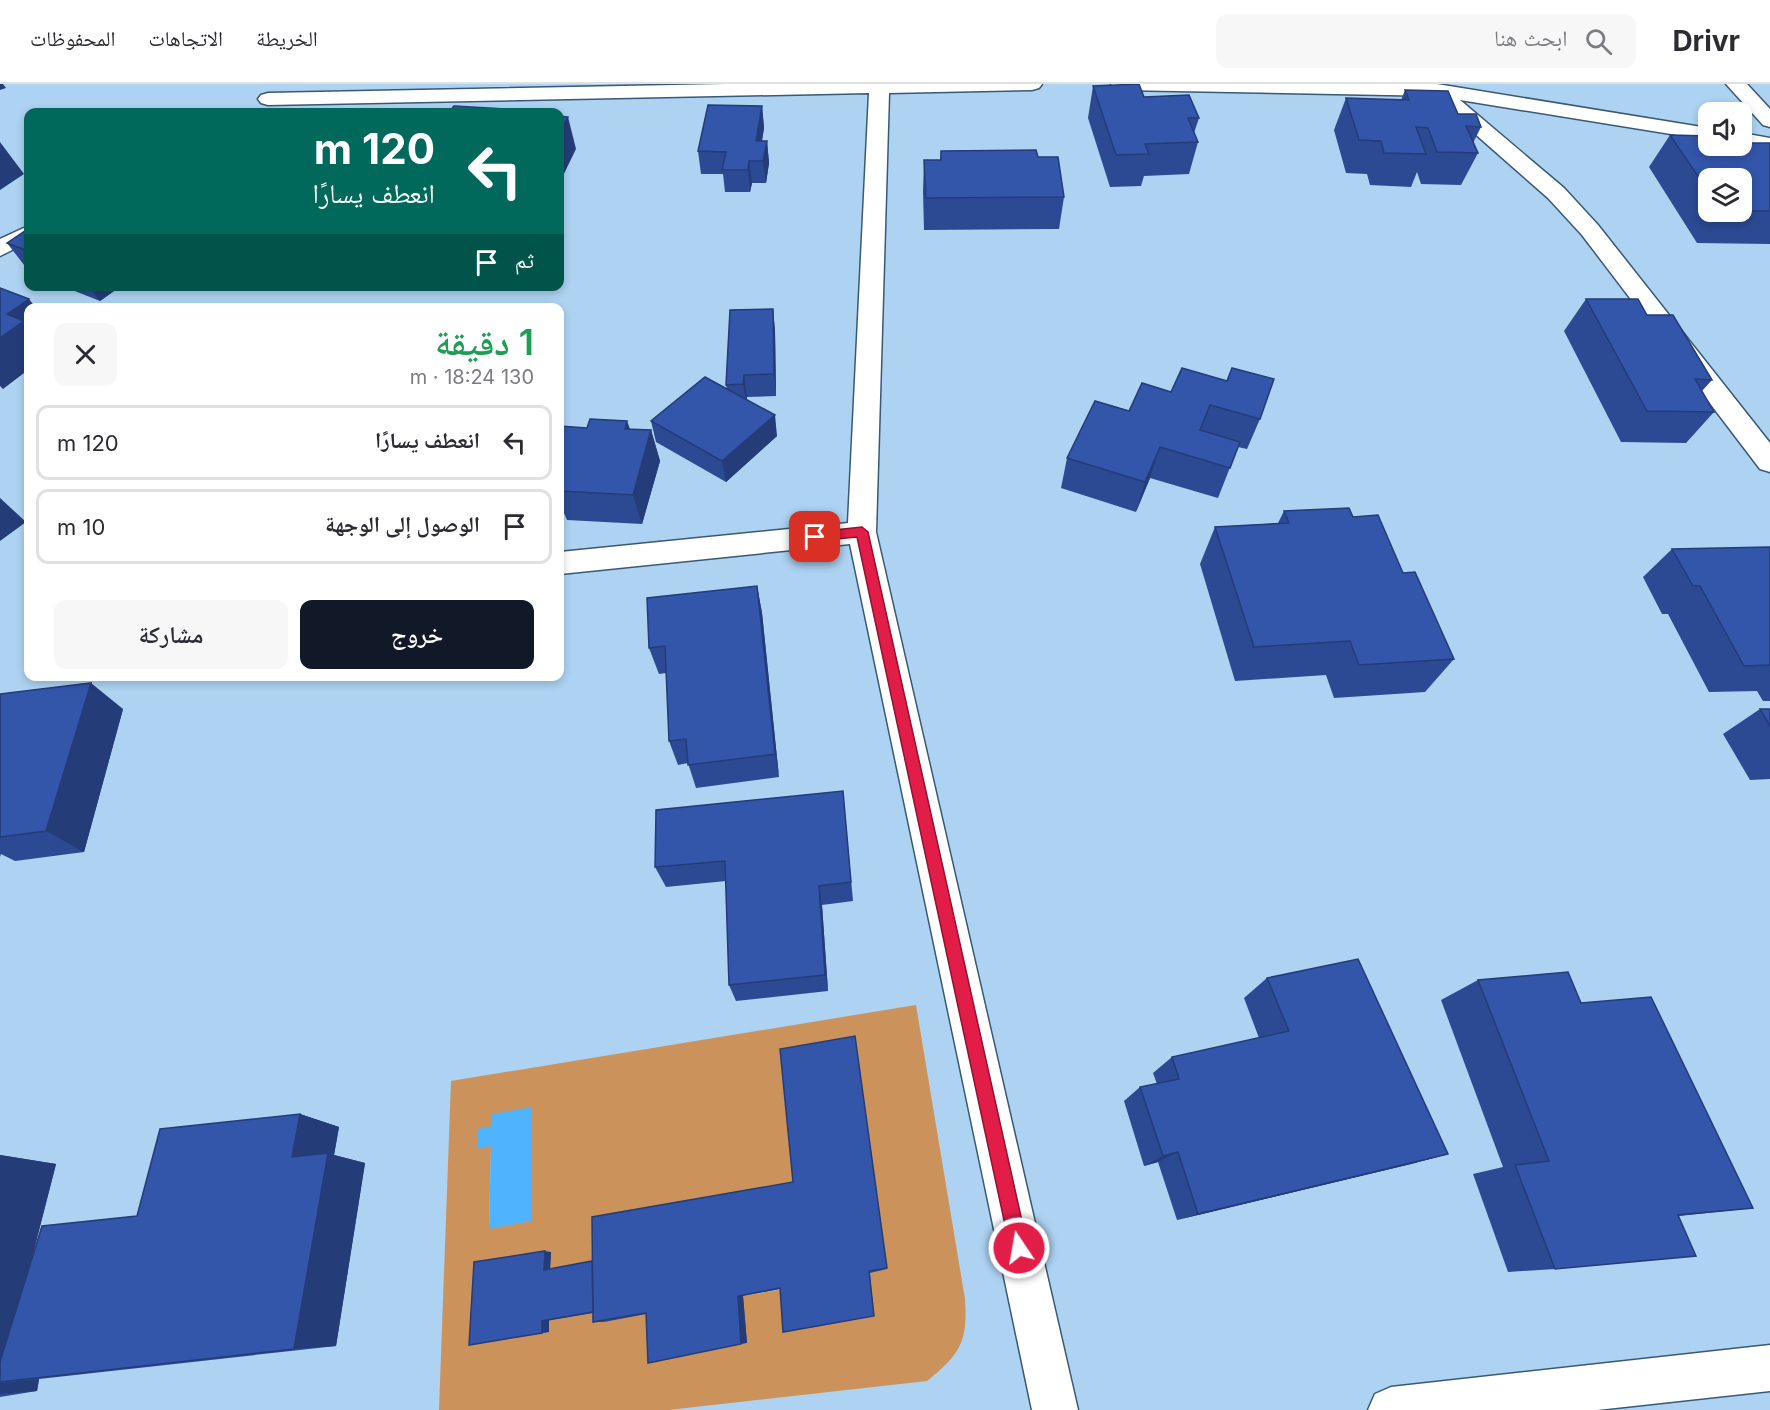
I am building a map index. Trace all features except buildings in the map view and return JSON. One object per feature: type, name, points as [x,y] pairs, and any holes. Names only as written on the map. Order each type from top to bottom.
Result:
[{"type":"street","points":[[292,84],[259,103],[1032,84]]},
{"type":"street","points":[[1121,84],[1433,87],[1698,132]]},
{"type":"street","points":[[1736,84],[1770,121]]},
{"type":"street","points":[[879,87],[862,532],[1055,1410]]},
{"type":"street","points":[[1433,87],[1556,193],[1590,230],[1770,462]]},
{"type":"street","points":[[1752,141],[1770,144]]},
{"type":"street","points":[[0,249],[24,235]]},
{"type":"street","points":[[564,563],[862,532]]},
{"type":"street","points":[[1391,1410],[1770,1368]]},
{"type":"shaded area","points":[[916,1005],[965,1299],[965,1326],[960,1346],[947,1363],[927,1381],[668,1410],[439,1410],[451,1081]],"holes":[[[491,1146],[530,1221],[489,1228]],[[796,1186],[870,1273],[874,1316],[784,1289],[549,1320],[549,1332],[477,1343],[603,1261]]]},
{"type":"water","points":[[532,1107],[531,1221],[489,1229],[491,1146],[477,1149],[478,1129],[491,1126],[492,1114]]},
{"type":"route","points":[[815,537],[862,532],[1019,1248]]}]
